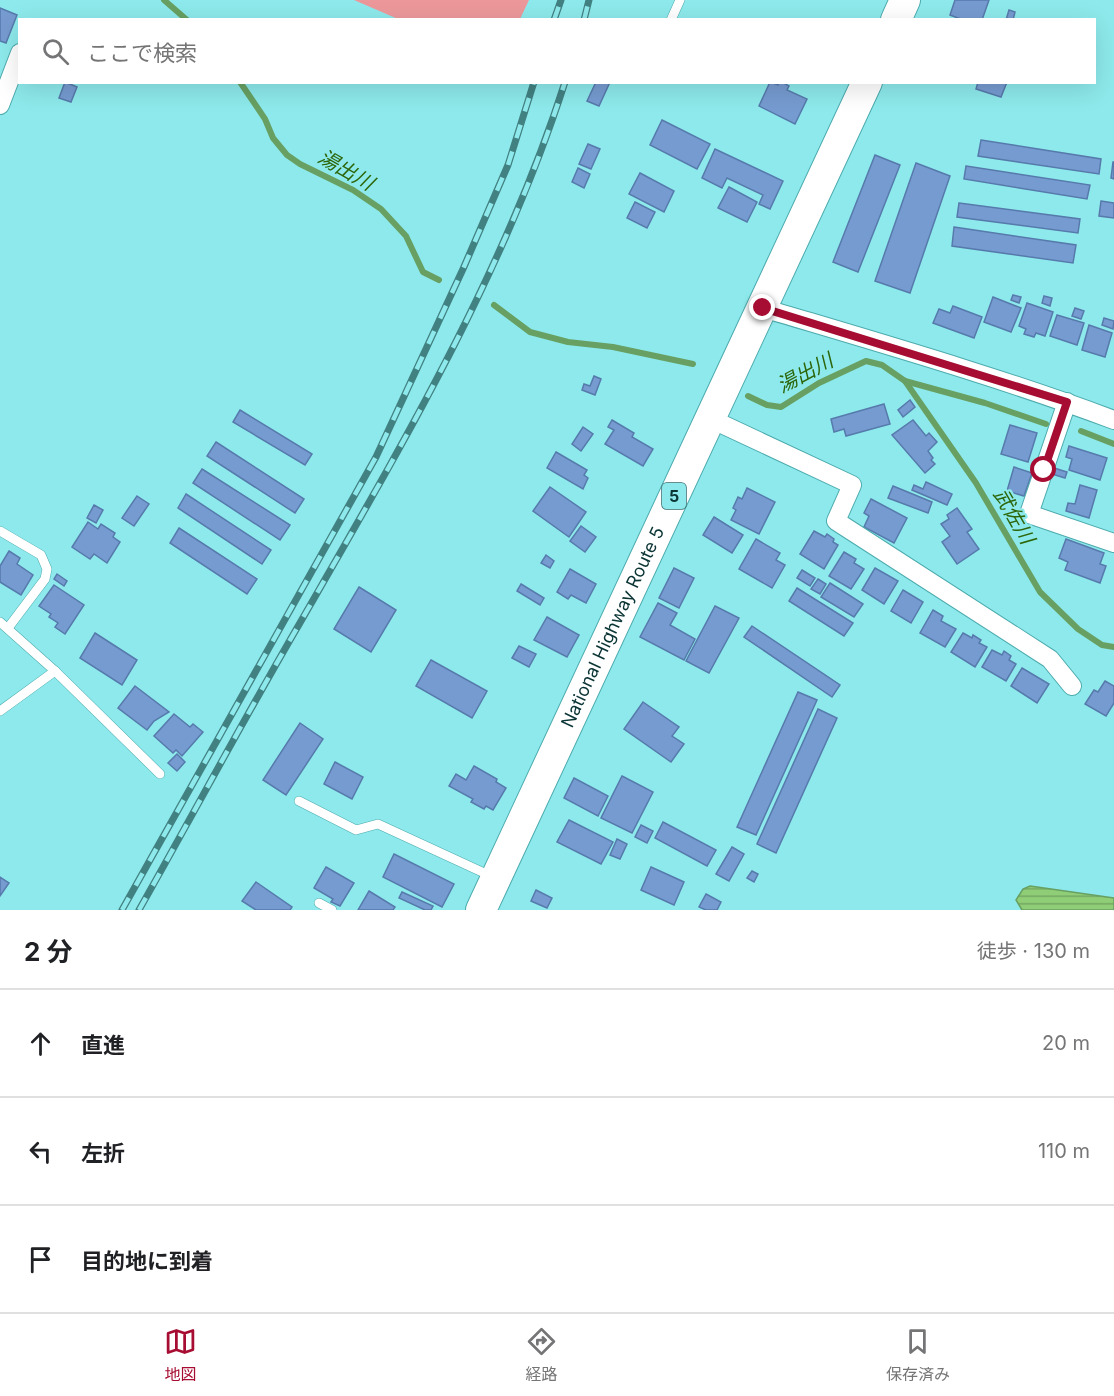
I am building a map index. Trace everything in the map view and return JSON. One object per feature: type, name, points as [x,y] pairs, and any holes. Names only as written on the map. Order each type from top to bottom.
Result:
[{"type":"highway","points":[[897,18],[904,0]]},
{"type":"highway","name":"National Highway Route 5","points":[[482,910],[866,84]]},
{"type":"street","points":[[0,105],[18,58]]},
{"type":"street","points":[[763,308],[1067,402],[1114,420]]},
{"type":"street","points":[[1067,402],[1029,514],[1114,543]]},
{"type":"street","points":[[711,418],[852,485],[836,521],[1050,659],[1072,686]]},
{"type":"lane","points":[[672,18],[680,0]]},
{"type":"lane","points":[[0,531],[41,555],[47,568],[45,579],[4,625],[55,671],[160,774]]},
{"type":"lane","points":[[0,711],[55,671]]},
{"type":"lane","points":[[299,801],[356,830],[378,824],[496,879]]},
{"type":"lane","points":[[319,903],[332,910]]},
{"type":"shaded area","points":[[354,0],[529,0],[520,18],[396,18]]},
{"type":"shaded area","points":[[1030,886],[1114,898],[1114,910],[1022,910],[1016,900],[1023,889]]},
{"type":"building","points":[[955,0],[989,0],[983,18],[958,18],[950,15]]},
{"type":"building","points":[[0,8],[17,15],[6,43],[0,41]]},
{"type":"building","points":[[1009,10],[1015,12],[1014,18],[1007,18]]},
{"type":"building","points":[[64,84],[77,87],[71,102],[59,98]]},
{"type":"building","points":[[595,84],[609,84],[599,106],[587,101]]},
{"type":"building","points":[[769,84],[786,84],[789,86],[787,90],[807,99],[795,124],[759,106]]},
{"type":"building","points":[[977,84],[1006,84],[1001,97],[976,89]]},
{"type":"building","points":[[662,120],[710,144],[697,169],[650,145]]},
{"type":"building","points":[[981,140],[1101,159],[1099,174],[978,156]]},
{"type":"building","points":[[588,144],[600,149],[591,169],[579,164]]},
{"type":"building","points":[[715,149],[783,181],[770,209],[759,204],[763,195],[727,178],[722,188],[702,178]]},
{"type":"building","points":[[875,155],[900,165],[858,272],[833,262]]},
{"type":"building","points":[[1114,162],[1114,179],[1111,178]]},
{"type":"building","points":[[916,163],[950,176],[910,293],[875,281]]},
{"type":"building","points":[[966,166],[1090,185],[1087,199],[964,179]]},
{"type":"building","points":[[578,168],[590,174],[584,188],[572,182]]},
{"type":"building","points":[[640,173],[674,191],[664,212],[629,194]]},
{"type":"building","points":[[729,187],[757,202],[747,222],[718,208]]},
{"type":"building","points":[[1101,201],[1114,203],[1114,218],[1099,216]]},
{"type":"building","points":[[635,202],[655,212],[647,228],[627,218]]},
{"type":"building","points":[[959,203],[1080,219],[1078,233],[957,217]]},
{"type":"building","points":[[954,227],[1076,245],[1073,263],[952,246]]},
{"type":"building","points":[[1013,295],[1021,297],[1019,303],[1011,300]]},
{"type":"building","points":[[1044,296],[1052,298],[1050,306],[1042,303]]},
{"type":"building","points":[[993,297],[1021,308],[1011,332],[984,322]]},
{"type":"building","points":[[1027,303],[1053,312],[1045,336],[1036,333],[1034,337],[1024,334],[1026,329],[1019,326]]},
{"type":"building","points":[[953,306],[982,317],[974,338],[933,323],[939,309],[950,313]]},
{"type":"building","points":[[1075,308],[1084,311],[1081,319],[1072,316]]},
{"type":"building","points":[[1057,315],[1084,323],[1077,345],[1050,336]]},
{"type":"building","points":[[1104,318],[1114,321],[1113,329],[1102,325]]},
{"type":"building","points":[[1089,325],[1112,333],[1105,357],[1082,350]]},
{"type":"building","points":[[594,376],[601,379],[595,395],[582,390],[584,384],[590,386]]},
{"type":"building","points":[[910,400],[915,407],[903,417],[898,410]]},
{"type":"building","points":[[884,404],[890,424],[846,436],[844,429],[834,432],[831,419]]},
{"type":"building","points":[[240,410],[312,454],[305,465],[233,422]]},
{"type":"building","points":[[612,420],[634,433],[632,437],[653,449],[643,466],[605,444],[614,430],[608,427]]},
{"type":"building","points":[[913,420],[926,436],[929,433],[937,442],[928,451],[935,464],[925,473],[892,435]]},
{"type":"building","points":[[1010,425],[1037,433],[1028,462],[1001,454]]},
{"type":"building","points":[[583,427],[593,434],[581,451],[572,444]]},
{"type":"building","points":[[216,442],[304,499],[295,513],[207,456]]},
{"type":"building","points":[[1069,446],[1107,458],[1100,480],[1069,470],[1072,459],[1066,457]]},
{"type":"building","points":[[556,452],[587,470],[584,475],[588,478],[583,489],[547,468]]},
{"type":"building","points":[[1014,467],[1032,473],[1024,496],[1007,491]]},
{"type":"building","points":[[1054,468],[1067,472],[1065,478],[1052,474]]},
{"type":"building","points":[[202,469],[290,525],[280,540],[193,483]]},
{"type":"building","points":[[926,482],[952,494],[947,505],[912,490],[914,485],[923,489]]},
{"type":"building","points":[[1080,485],[1097,490],[1089,518],[1066,511],[1068,503],[1075,504]]},
{"type":"building","points":[[893,486],[932,502],[928,513],[888,498]]},
{"type":"building","points":[[550,487],[586,512],[569,537],[533,511]]},
{"type":"building","points":[[747,488],[775,502],[759,534],[731,520],[736,510],[733,508],[738,497],[742,499]]},
{"type":"building","points":[[186,494],[271,550],[262,564],[178,508]]},
{"type":"building","points":[[137,496],[149,504],[134,526],[122,518]]},
{"type":"building","points":[[871,499],[907,518],[894,543],[864,527],[869,516],[864,513]]},
{"type":"building","points":[[94,505],[103,510],[96,523],[87,518]]},
{"type":"building","points":[[957,508],[972,529],[967,532],[979,549],[957,564],[942,542],[950,536],[941,524],[949,519],[947,515]]},
{"type":"building","points":[[714,517],[743,535],[732,553],[703,535]]},
{"type":"building","points":[[88,522],[98,529],[101,524],[115,533],[113,537],[120,542],[107,563],[94,554],[90,559],[72,547]]},
{"type":"building","points":[[581,526],[596,537],[585,552],[570,541]]},
{"type":"building","points":[[179,528],[257,579],[247,594],[170,543]]},
{"type":"building","points":[[814,531],[825,537],[827,534],[838,545],[824,569],[800,554]]},
{"type":"building","points":[[756,539],[780,553],[776,560],[785,565],[772,588],[739,569]]},
{"type":"building","points":[[1066,539],[1104,553],[1100,564],[1106,566],[1100,583],[1065,570],[1068,562],[1059,558]]},
{"type":"building","points":[[9,551],[20,558],[17,564],[33,575],[21,595],[0,582],[0,566]]},
{"type":"building","points":[[844,552],[856,559],[854,563],[864,569],[851,589],[829,576]]},
{"type":"building","points":[[546,555],[554,561],[550,568],[541,563]]},
{"type":"building","points":[[674,568],[694,578],[679,608],[659,598]]},
{"type":"building","points":[[875,568],[898,581],[884,604],[862,590]]},
{"type":"building","points":[[570,569],[596,584],[586,603],[571,595],[568,599],[557,592]]},
{"type":"building","points":[[802,570],[815,578],[810,586],[797,578]]},
{"type":"building","points":[[57,574],[67,581],[64,586],[54,579]]},
{"type":"building","points":[[818,579],[826,584],[820,594],[811,589]]},
{"type":"building","points":[[830,583],[863,604],[854,617],[821,597]]},
{"type":"building","points":[[521,584],[544,598],[540,605],[517,591]]},
{"type":"building","points":[[54,585],[84,605],[65,634],[55,627],[58,623],[49,617],[51,614],[39,606]]},
{"type":"building","points":[[359,587],[396,610],[371,652],[334,629]]},
{"type":"building","points":[[797,588],[853,623],[844,636],[789,601]]},
{"type":"building","points":[[903,590],[923,602],[911,623],[891,611]]},
{"type":"building","points":[[658,603],[677,613],[670,625],[695,639],[684,660],[640,637]]},
{"type":"building","points":[[715,606],[739,618],[709,673],[686,661]]},
{"type":"building","points":[[933,610],[943,616],[941,621],[956,629],[945,647],[920,633]]},
{"type":"building","points":[[547,617],[579,635],[567,657],[534,640]]},
{"type":"building","points":[[752,626],[840,685],[832,697],[744,637]]},
{"type":"building","points":[[95,633],[137,660],[122,685],[80,658]]},
{"type":"building","points":[[963,633],[972,638],[973,635],[981,640],[979,643],[987,647],[975,667],[951,652]]},
{"type":"building","points":[[519,646],[536,654],[529,667],[512,658]]},
{"type":"building","points":[[992,650],[1002,655],[1004,651],[1011,656],[1009,660],[1016,664],[1006,681],[982,667]]},
{"type":"building","points":[[431,660],[487,691],[472,718],[416,686]]},
{"type":"building","points":[[1022,668],[1049,684],[1037,703],[1011,686]]},
{"type":"building","points":[[1105,681],[1114,686],[1114,703],[1106,716],[1085,704],[1094,690],[1098,692]]},
{"type":"building","points":[[135,686],[169,712],[154,721],[147,730],[118,708]]},
{"type":"building","points":[[798,692],[817,700],[756,835],[737,827]]},
{"type":"building","points":[[643,702],[679,727],[672,736],[684,744],[671,762],[624,729]]},
{"type":"building","points":[[818,709],[837,718],[776,853],[757,844]]},
{"type":"building","points":[[174,714],[190,727],[193,724],[203,732],[182,756],[176,750],[173,753],[154,736]]},
{"type":"building","points":[[300,723],[323,739],[286,795],[263,780]]},
{"type":"building","points":[[177,754],[185,762],[177,771],[168,763]]},
{"type":"building","points":[[335,762],[363,777],[352,799],[324,784]]},
{"type":"building","points":[[474,766],[497,779],[496,782],[506,788],[493,810],[486,806],[484,809],[471,802],[473,799],[449,786],[456,774],[466,780]]},
{"type":"building","points":[[622,776],[653,792],[632,833],[601,818]]},
{"type":"building","points":[[574,778],[608,796],[598,816],[564,798]]},
{"type":"building","points":[[569,820],[613,842],[601,864],[557,842]]},
{"type":"building","points":[[663,822],[716,850],[707,866],[655,838]]},
{"type":"building","points":[[641,825],[653,831],[647,843],[635,837]]},
{"type":"building","points":[[617,839],[627,844],[620,859],[610,855]]},
{"type":"building","points":[[732,847],[744,854],[729,881],[716,874]]},
{"type":"building","points":[[394,854],[454,884],[442,907],[383,877]]},
{"type":"building","points":[[326,867],[354,883],[340,906],[331,902],[333,899],[314,888]]},
{"type":"building","points":[[651,867],[684,882],[674,905],[641,890]]},
{"type":"building","points":[[752,871],[758,874],[754,882],[747,878]]},
{"type":"building","points":[[0,877],[9,883],[0,896]]},
{"type":"building","points":[[256,882],[292,907],[290,910],[256,910],[242,901]]},
{"type":"building","points":[[536,890],[552,898],[547,908],[531,901]]},
{"type":"building","points":[[369,891],[395,907],[393,910],[358,910]]},
{"type":"building","points":[[402,892],[433,906],[431,910],[425,910],[399,898]]},
{"type":"building","points":[[706,894],[721,902],[717,910],[706,910],[699,907]]},
{"type":"waterway","name":"湯出川","points":[[164,0],[185,18]]},
{"type":"waterway","name":"湯出川","points":[[241,84],[265,119],[273,138],[287,155],[300,164],[353,190],[381,209],[406,236],[423,272],[439,280]]},
{"type":"waterway","name":"湯出川","points":[[494,305],[530,332],[568,342],[613,347],[693,364]]},
{"type":"waterway","name":"湯出川","points":[[748,396],[767,405],[781,407],[819,383],[866,361],[882,365],[905,381],[985,403],[1046,424]]},
{"type":"waterway","name":"武佐川","points":[[905,381],[976,483],[1040,592],[1078,629],[1102,645],[1114,647]]},
{"type":"waterway","name":"湯出川","points":[[1081,431],[1114,444]]},
{"type":"railway","points":[[555,18],[561,0]]},
{"type":"railway","points":[[584,18],[589,0]]},
{"type":"railway","points":[[122,910],[376,457],[463,269],[508,165],[533,84]]},
{"type":"railway","points":[[139,910],[373,496],[446,362],[511,224],[540,154],[564,84]]},
{"type":"route","points":[[763,308],[1067,402],[1044,470]]}]
